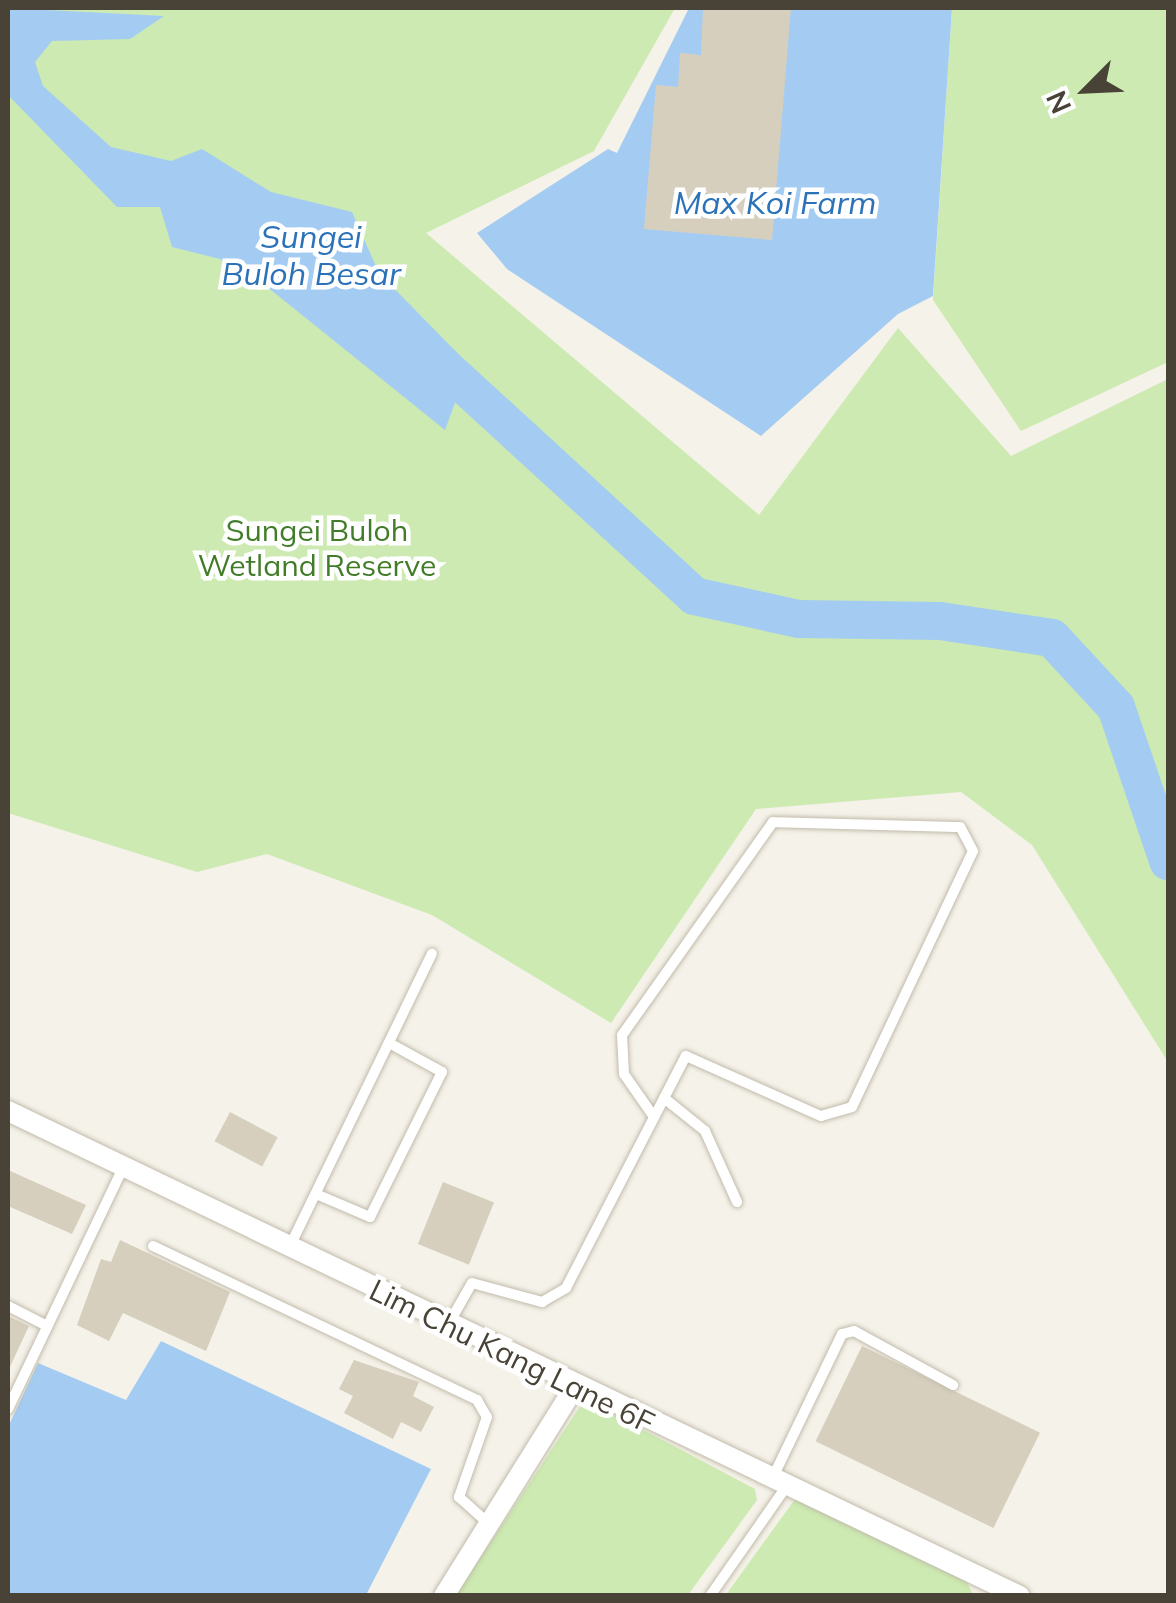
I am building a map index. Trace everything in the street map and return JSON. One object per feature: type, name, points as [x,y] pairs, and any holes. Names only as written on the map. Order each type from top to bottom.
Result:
[{"type":"street","name":"Lim Chu Kang Lane 6F","points":[[8,1112],[1010,1593]]},
{"type":"street","points":[[444,1596],[575,1386]]},
{"type":"lane","points":[[447,1326],[472,1283],[542,1302],[566,1288],[686,1056],[821,1116],[852,1107],[973,851],[960,827],[773,822],[622,1035],[624,1074],[654,1116]]},
{"type":"lane","points":[[290,1248],[432,954]]},
{"type":"lane","points":[[316,1194],[370,1216],[442,1072],[389,1043]]},
{"type":"lane","points":[[664,1098],[705,1131],[737,1202]]},
{"type":"lane","points":[[8,1408],[124,1166]]},
{"type":"lane","points":[[153,1246],[477,1400],[488,1418],[459,1497],[489,1524]]},
{"type":"lane","points":[[8,1306],[47,1326]]},
{"type":"lane","points":[[710,1596],[779,1483],[842,1334],[854,1331],[952,1386]]},
{"type":"green space","name":"Sungei Buloh Wetland Reserve","points":[[8,8],[675,8],[594,151],[426,233],[759,515],[898,328],[1011,456],[1168,379],[1168,1062],[1032,845],[961,792],[756,809],[611,1023],[432,915],[267,854],[197,872],[8,813]]},
{"type":"green space","points":[[952,8],[1168,8],[1168,362],[1021,431],[933,300]]},
{"type":"green space","points":[[585,1399],[755,1489],[757,1500],[688,1595],[455,1596]]},
{"type":"green space","points":[[798,1495],[967,1582],[973,1595],[725,1596]]},
{"type":"water","name":"Sungei Buloh Besar","points":[[8,8],[164,16],[130,39],[52,41],[35,62],[43,86],[111,147],[171,161],[202,149],[271,192],[352,212],[379,273],[469,365],[445,430],[271,290],[220,259],[172,247],[160,207],[117,207],[8,95]]},
{"type":"water","name":"Max Koi Farm","points":[[689,8],[952,8],[933,296],[898,314],[761,436],[507,269],[477,233],[608,149],[617,153]]},
{"type":"water","points":[[161,1341],[431,1469],[366,1595],[8,1595],[8,1427],[38,1363],[126,1400]]},
{"type":"building","points":[[703,8],[791,8],[772,240],[644,229],[656,85],[678,87],[680,53],[701,55]]},
{"type":"building","points":[[230,1112],[278,1137],[262,1166],[215,1141]]},
{"type":"building","points":[[8,1170],[86,1205],[72,1234],[8,1206]]},
{"type":"building","points":[[443,1182],[494,1203],[469,1265],[418,1244]]},
{"type":"building","points":[[120,1240],[230,1292],[206,1351],[123,1313],[109,1341],[77,1325],[101,1259],[111,1262]]},
{"type":"building","points":[[8,1316],[29,1326],[8,1371]]},
{"type":"building","points":[[862,1346],[1040,1433],[993,1528],[816,1441]]},
{"type":"building","points":[[354,1360],[419,1382],[413,1396],[434,1407],[421,1432],[401,1422],[393,1439],[344,1413],[353,1396],[339,1389]]},
{"type":"waterway","name":"Sungei Buloh Besar","points":[[426,350],[694,596],[799,619],[940,621],[1052,638],[1116,707],[1168,861]]}]
